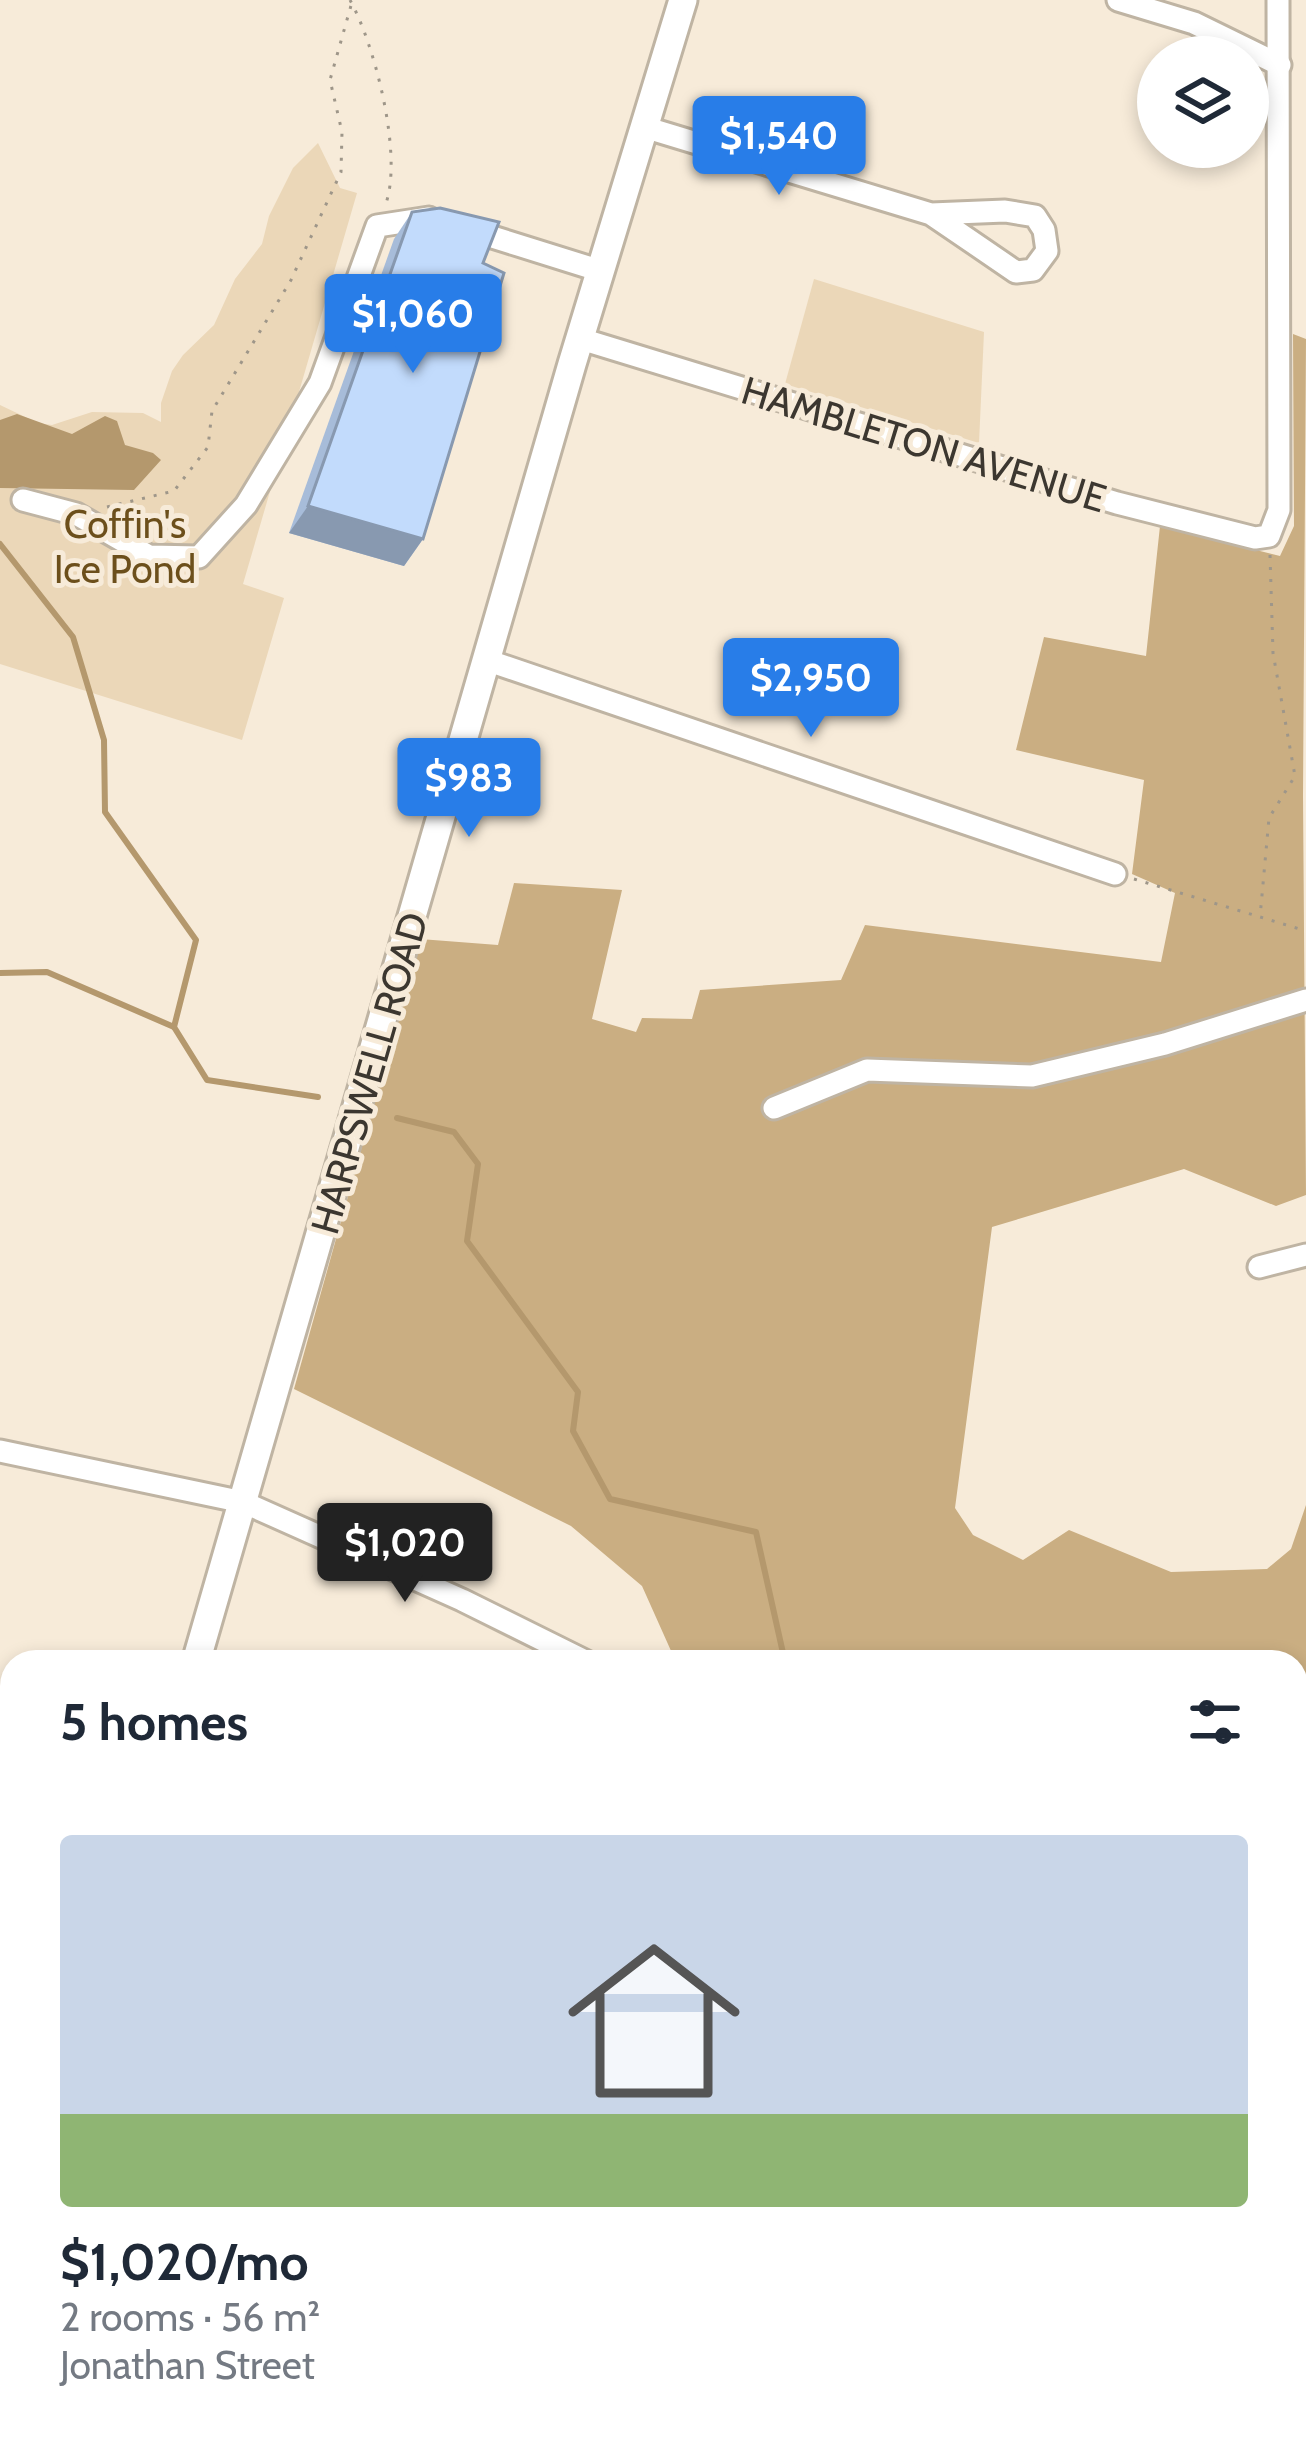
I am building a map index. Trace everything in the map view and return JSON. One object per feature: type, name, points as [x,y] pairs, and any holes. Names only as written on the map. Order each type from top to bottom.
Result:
[{"type":"main road","name":"HARPSWELL ROAD","points":[[200,1650],[683,0]]},
{"type":"street","points":[[1118,0],[1194,23],[1280,65]]},
{"type":"street","points":[[1270,536],[1279,510],[1278,0]]},
{"type":"street","points":[[644,127],[931,214],[1016,272],[1033,270],[1047,250],[1044,230],[1035,216],[1005,211],[931,214]]},
{"type":"street","points":[[23,500],[76,514],[149,556],[199,557],[246,505],[320,383],[377,226],[433,218],[602,271]]},
{"type":"street","points":[[1280,222],[1306,227]]},
{"type":"street","name":"HAMBLETON AVENUE","points":[[581,339],[1118,503],[1255,538],[1270,536]]},
{"type":"street","points":[[489,661],[1115,874]]},
{"type":"street","points":[[774,1108],[867,1070],[1032,1076],[1165,1044],[1306,1000]]},
{"type":"street","points":[[1259,1267],[1306,1255]]},
{"type":"street","points":[[0,1450],[244,1502],[562,1650]]},
{"type":"path","points":[[351,1],[385,117],[392,186],[377,226]]},
{"type":"path","points":[[76,514],[174,491],[208,448],[212,411],[291,280],[340,172],[342,132],[330,80],[351,1]]},
{"type":"path","points":[[1260,917],[1269,818],[1295,776],[1273,653],[1270,536]]},
{"type":"path","points":[[1115,874],[1306,931]]},
{"type":"green space","name":"Coffin's Ice Pond","points":[[318,143],[340,188],[357,193],[243,584],[284,598],[242,740],[0,664],[0,405],[52,425],[92,412],[143,413],[161,422],[161,403],[172,371],[214,325],[235,279],[262,244],[269,216],[293,168]]},
{"type":"green space","points":[[814,279],[984,332],[979,443],[785,384]]},
{"type":"shaded area","points":[[1293,334],[1306,339],[1306,1195],[1276,1206],[1184,1169],[992,1227],[955,1508],[973,1535],[1023,1560],[1069,1530],[1171,1572],[1267,1569],[1291,1549],[1306,1505],[1306,1650],[671,1650],[642,1586],[571,1526],[294,1389],[420,939],[498,945],[514,883],[622,890],[592,1019],[636,1032],[642,1018],[692,1019],[700,990],[841,980],[865,925],[1161,962],[1175,893],[1132,874],[1144,780],[1016,750],[1044,637],[1146,656],[1160,526],[1280,556],[1294,526]]},
{"type":"shaded area","name":"Coffin's Ice Pond","points":[[17,414],[72,434],[105,416],[117,421],[125,445],[161,460],[134,490],[0,488],[0,420]]},
{"type":"building","points":[[440,208],[499,222],[483,263],[504,273],[423,539],[308,506],[412,212]]},
{"type":"waterway","points":[[0,544],[73,637],[104,740],[105,812],[196,940],[174,1027],[207,1080],[318,1097]]},
{"type":"waterway","points":[[0,973],[47,972],[174,1027]]},
{"type":"waterway","points":[[397,1118],[454,1132],[478,1164],[467,1241],[578,1392],[573,1431],[610,1499],[756,1532],[782,1650]]}]
